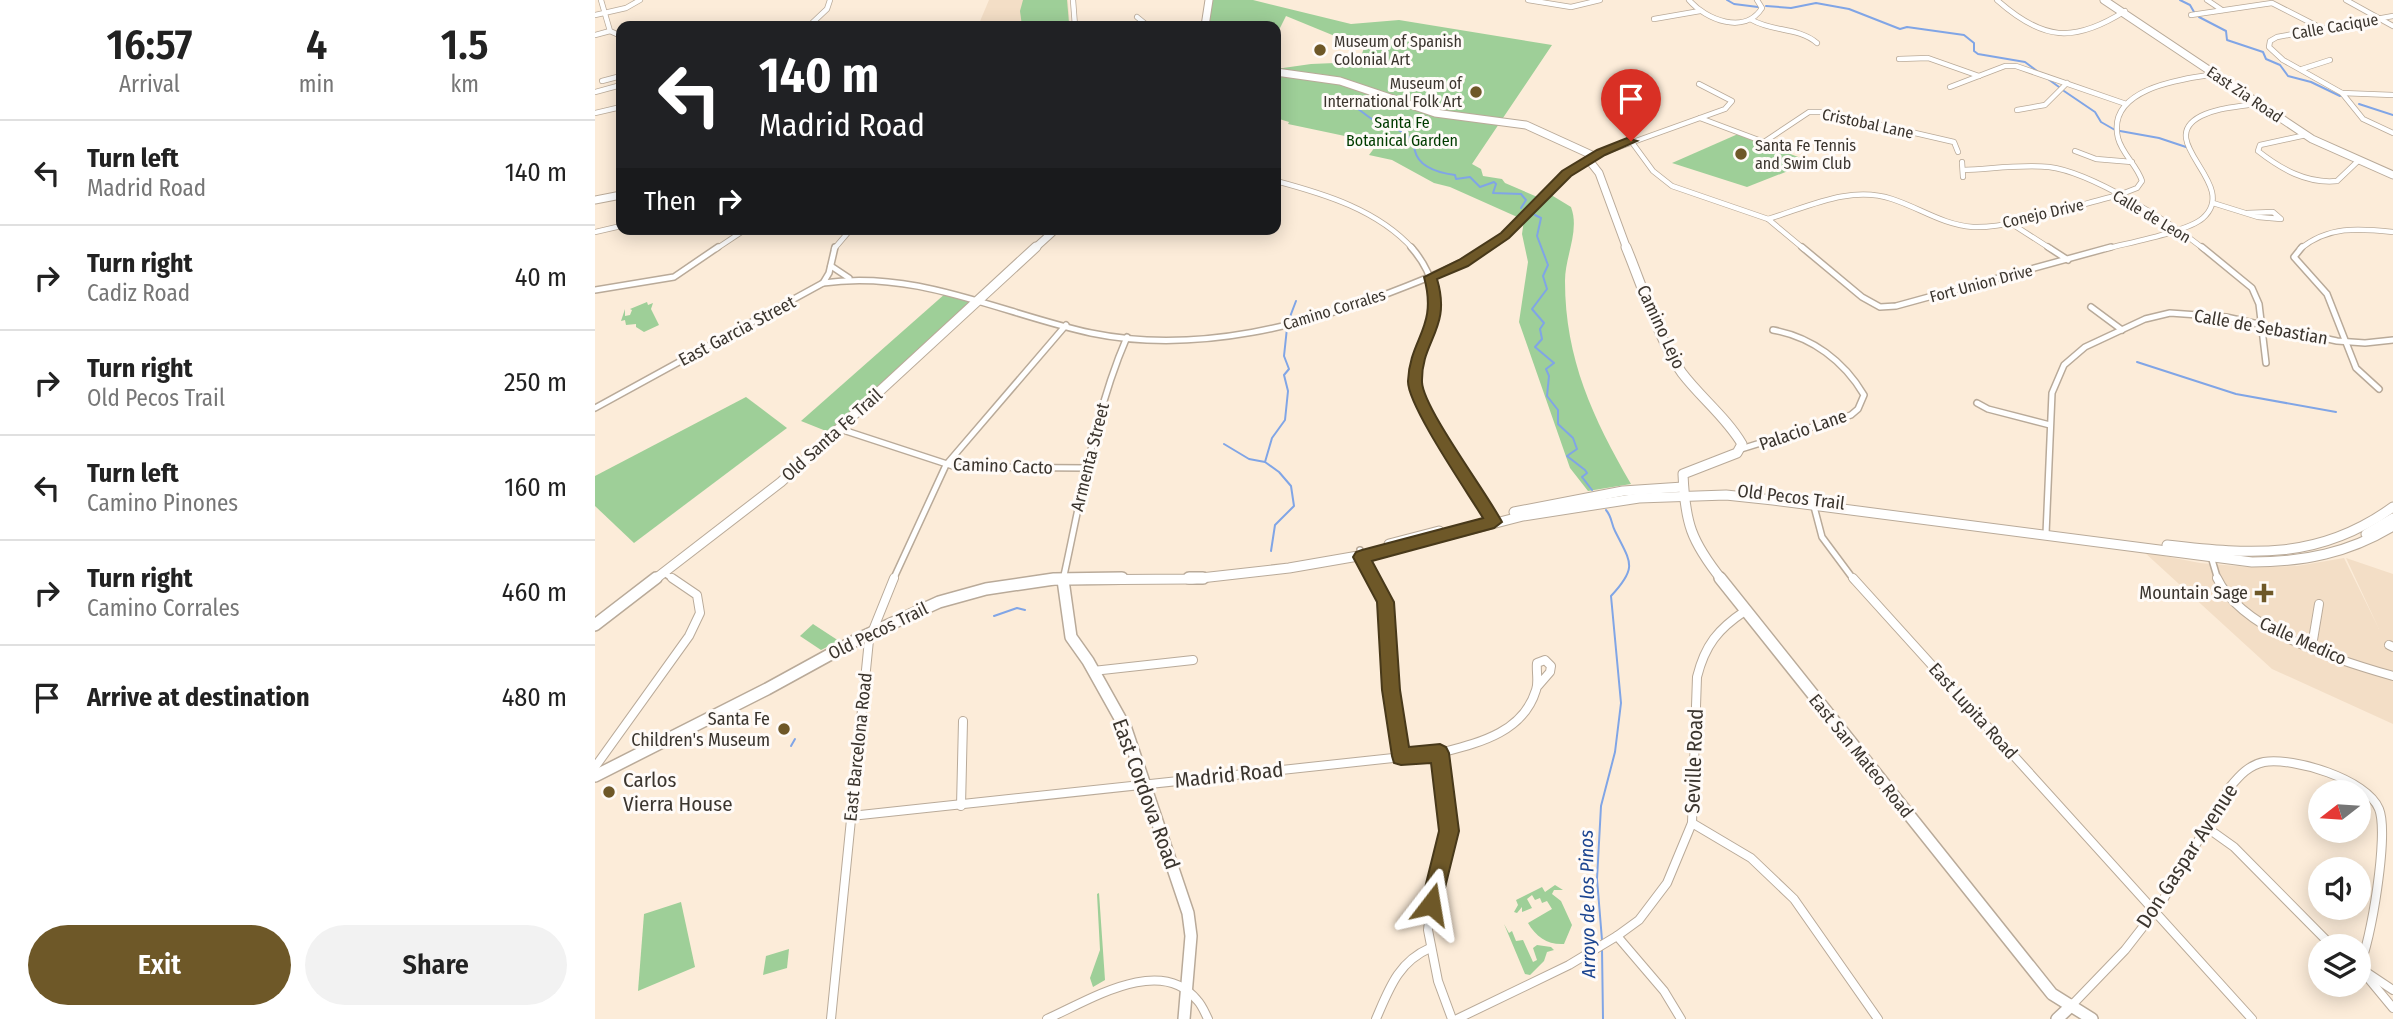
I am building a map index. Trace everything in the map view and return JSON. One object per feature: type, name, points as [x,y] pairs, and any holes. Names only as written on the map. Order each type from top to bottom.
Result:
[{"type":"street","points":[[601,0],[610,31]]},
{"type":"street","points":[[595,16],[629,7],[640,0]]},
{"type":"street","points":[[814,21],[827,9],[830,0]]},
{"type":"street","points":[[1073,0],[1075,21]]},
{"type":"street","points":[[1206,21],[1209,0]]},
{"type":"street","points":[[1531,0],[1571,7],[1600,0]]},
{"type":"street","points":[[1689,0],[1700,11],[1723,21],[1752,20],[1769,29],[1803,32],[1817,43]]},
{"type":"street","points":[[1752,20],[1762,8],[1757,0]]},
{"type":"street","points":[[1997,0],[2027,26],[2057,34],[2082,32],[2115,19],[2125,11]]},
{"type":"street","name":"East Zia Road","points":[[2104,0],[2125,11],[2306,135],[2393,175]]},
{"type":"street","points":[[2207,0],[2222,10]]},
{"type":"street","points":[[2346,0],[2393,26]]},
{"type":"street","points":[[2190,15],[2258,2],[2280,6],[2321,29]]},
{"type":"street","points":[[1654,19],[1700,11]]},
{"type":"street","name":"Calle Cacique","points":[[2393,16],[2277,37],[2270,41],[2269,47],[2275,55],[2342,93],[2363,119],[2393,133]]},
{"type":"street","points":[[1137,17],[1142,21]]},
{"type":"street","points":[[595,34],[610,31],[616,34]]},
{"type":"street","points":[[1899,59],[1910,56],[1945,62],[1979,76]]},
{"type":"street","points":[[2301,69],[2330,60]]},
{"type":"street","points":[[1950,87],[2005,66],[2014,66],[2126,104]]},
{"type":"street","points":[[1281,73],[1340,81],[1435,113],[1526,125],[1591,158]]},
{"type":"street","points":[[2119,195],[2137,188],[2142,181],[2120,142],[2117,131],[2126,104],[2152,87],[2216,74]]},
{"type":"street","points":[[602,81],[616,77]]},
{"type":"street","points":[[2017,110],[2045,105],[2067,83]]},
{"type":"street","name":"Camino Corrales","points":[[823,283],[850,279],[925,286],[1092,333],[1127,337],[1169,340],[1212,338],[1265,330],[1338,311],[1464,263],[1505,236],[1559,179],[1591,158],[1631,141],[1725,109],[1732,101],[1699,84]]},
{"type":"street","points":[[595,92],[616,86]]},
{"type":"street","points":[[2342,93],[2393,95]]},
{"type":"street","points":[[2247,213],[2273,212],[2281,218],[2274,221],[2213,203],[2212,186],[2185,143],[2188,129],[2196,119],[2210,113],[2259,103]]},
{"type":"street","points":[[595,113],[616,108]]},
{"type":"street","name":"Cristobal Lane","points":[[1700,118],[1764,142],[1809,112],[1824,112],[1954,142],[1958,152]]},
{"type":"street","points":[[2306,135],[2260,145],[2258,151],[2286,168],[2319,182],[2337,181],[2358,161]]},
{"type":"street","name":"Fort Union Drive","points":[[1631,141],[1653,171],[1672,186],[1768,219],[1862,297],[1880,307],[1896,306],[2179,229],[2204,218],[2213,203]]},
{"type":"street","points":[[2075,151],[2096,159],[2133,162]]},
{"type":"street","name":"Camino Lejo","points":[[1591,158],[1674,360],[1685,377],[1730,425],[1740,441],[1741,449]]},
{"type":"street","points":[[1962,162],[1963,177]]},
{"type":"street","name":"Calle de Leon","points":[[1962,170],[2046,167],[2064,170],[2119,195],[2179,229],[2245,280],[2259,304],[2266,363]]},
{"type":"street","points":[[1281,182],[1334,197],[1380,220],[1412,249],[1430,277],[1436,296],[1435,318],[1418,359],[1415,385],[1427,413],[1491,520]]},
{"type":"street","name":"Conejo Drive","points":[[1768,219],[1792,213],[1830,197],[1858,193],[1891,198],[1956,226],[1976,227],[2009,222],[2119,195]]},
{"type":"street","points":[[595,200],[616,196]]},
{"type":"street","points":[[2009,222],[2068,260]]},
{"type":"street","points":[[595,232],[616,227]]},
{"type":"street","points":[[2379,389],[2358,372],[2344,342],[2328,295],[2294,257],[2298,249],[2324,233],[2342,228],[2393,232]]},
{"type":"street","points":[[595,290],[674,277],[737,235]]},
{"type":"street","points":[[823,283],[831,267],[834,249],[846,235]]},
{"type":"street","name":"Old Santa Fe Trail","points":[[595,625],[769,492],[1049,235]]},
{"type":"street","name":"Camino Corrales","points":[[831,267],[850,279]]},
{"type":"street","name":"East Garcia Street","points":[[595,408],[823,283]]},
{"type":"street","points":[[2091,307],[2122,330]]},
{"type":"street","name":"Calle de Sebastian","points":[[2046,531],[2050,425],[2055,377],[2069,356],[2151,317],[2167,313],[2198,313],[2344,342],[2378,343],[2393,340]]},
{"type":"street","name":"East Barcelona Road","points":[[831,1019],[872,633],[946,465],[1066,325]]},
{"type":"street","name":"Palacio Lane","points":[[1741,449],[1841,419],[1858,409],[1864,395],[1858,382],[1808,339],[1773,330]]},
{"type":"street","name":"Armenta Street","points":[[1063,580],[1087,468],[1110,380],[1127,337]]},
{"type":"street","points":[[1976,403],[1988,409],[2050,425]]},
{"type":"street","name":"Camino Cacto","points":[[840,429],[946,465],[1014,469],[1087,468]]},
{"type":"street","points":[[1683,490],[1683,475],[1686,471],[1733,455],[1741,449]]},
{"type":"street","name":"Old Pecos Trail","points":[[595,776],[768,690],[872,633],[939,602],[992,588],[1063,580],[1186,577],[1192,573],[1361,554],[1491,520],[1683,490],[1812,502],[2274,562],[2330,554],[2368,541],[2393,526]]},
{"type":"street","name":"East San Mateo Road","points":[[1683,490],[1687,520],[1695,545],[1745,611],[2052,994],[2092,1019]]},
{"type":"street","name":"East Lupita Road","points":[[1812,502],[1822,537],[1840,564],[2252,1019]]},
{"type":"street","name":"Old Pecos Trail","points":[[2210,554],[2291,550],[2349,535],[2371,524],[2393,507]]},
{"type":"street","points":[[2291,550],[2350,541],[2393,518]]},
{"type":"street","points":[[2330,554],[2361,549],[2393,533]]},
{"type":"street","points":[[1361,554],[1386,602],[1391,690],[1401,756]]},
{"type":"street","name":"Calle Medico","points":[[2210,554],[2223,590],[2237,606],[2259,622],[2360,666],[2393,676]]},
{"type":"street","points":[[595,767],[678,653],[700,612],[697,595],[663,571]]},
{"type":"street","name":"East Cordova Road","points":[[1063,580],[1071,637],[1126,729],[1190,920],[1184,1019]]},
{"type":"street","points":[[2312,646],[2319,604]]},
{"type":"street","name":"Seville Road","points":[[1455,1019],[1569,965],[1618,936],[1639,920],[1667,883],[1692,823],[1697,677],[1701,657],[1716,629],[1745,611]]},
{"type":"street","points":[[1093,671],[1193,660]]},
{"type":"street","name":"Madrid Road","points":[[851,816],[1440,753],[1504,733],[1522,717],[1537,687]]},
{"type":"street","points":[[961,806],[963,721]]},
{"type":"street","points":[[1440,753],[1449,831],[1431,904],[1428,930],[1430,948],[1455,1019]]},
{"type":"street","name":"Don Gaspar Avenue","points":[[2057,1019],[2099,980],[2155,912],[2206,827],[2241,774],[2251,766],[2270,761],[2304,765],[2329,774],[2369,795],[2379,806],[2383,818],[2382,831],[2369,934]]},
{"type":"street","points":[[1692,823],[1751,858],[1794,899],[1878,1019]]},
{"type":"street","points":[[2206,827],[2234,847],[2320,934]]},
{"type":"street","points":[[1618,936],[1664,991],[1681,1019]]},
{"type":"street","points":[[1376,1019],[1398,969],[1413,953],[1430,948]]},
{"type":"street","points":[[2371,975],[2393,990]]},
{"type":"street","points":[[1047,1019],[1134,980],[1174,982],[1197,999],[1208,1019]]},
{"type":"street","points":[[2371,981],[2393,1008]]},
{"type":"shaded area","points":[[989,0],[1068,0],[1070,21],[980,21]]},
{"type":"shaded area","points":[[2144,552],[2200,563],[2249,567],[2297,566],[2344,558],[2379,629],[2346,558],[2393,574],[2393,674],[2386,670],[2393,677],[2393,724],[2272,669]]},
{"type":"green space","points":[[1023,0],[1067,0],[1069,21],[1021,21],[1020,11]]},
{"type":"green space","name":"Santa Fe Botanical Garden","points":[[1212,0],[1253,0],[1351,24],[1399,20],[1552,45],[1472,164],[1481,169],[1483,176],[1502,179],[1505,183],[1542,199],[1548,193],[1571,207],[1574,225],[1565,281],[1570,336],[1593,411],[1631,484],[1588,491],[1570,468],[1519,322],[1528,262],[1522,234],[1524,220],[1450,187],[1434,183],[1392,160],[1369,155],[1378,143],[1288,124],[1289,122],[1281,120],[1281,68],[1359,62],[1364,48],[1286,16],[1281,26],[1281,21],[1210,21]]},
{"type":"green space","name":"Santa Fe Tennis and Swim Club","points":[[1738,134],[1811,162],[1747,187],[1672,163]]},
{"type":"green space","points":[[946,293],[972,300],[831,433],[801,421]]},
{"type":"green space","points":[[647,302],[648,305],[653,303],[651,309],[659,325],[644,332],[636,327],[636,324],[626,325],[625,320],[621,321],[625,309],[625,316],[630,315],[630,309]]},
{"type":"green space","points":[[746,397],[787,428],[634,543],[595,506],[595,476]]},
{"type":"green space","points":[[813,624],[839,641],[821,650],[800,636]]},
{"type":"green space","points":[[1555,885],[1563,890],[1554,890],[1552,894],[1561,901],[1572,925],[1564,944],[1543,939],[1528,923],[1552,909],[1547,901],[1542,903],[1540,898],[1535,900],[1532,895],[1527,899],[1532,908],[1522,912],[1522,907],[1517,913],[1514,912],[1518,905],[1516,900],[1542,887],[1545,892]]},
{"type":"green space","points":[[1099,893],[1105,980],[1093,987],[1090,978],[1100,950]]},
{"type":"green space","points":[[681,902],[695,967],[638,991],[644,914]]},
{"type":"green space","points":[[1504,924],[1509,933],[1512,931],[1516,941],[1523,940],[1533,962],[1537,960],[1533,948],[1537,945],[1554,950],[1547,952],[1544,961],[1530,975],[1525,974]]},
{"type":"green space","points":[[789,949],[787,968],[763,975],[766,956]]},
{"type":"waterway","points":[[1727,0],[1734,4],[1758,7]]},
{"type":"waterway","points":[[2180,0],[2190,5],[2194,12]]},
{"type":"waterway","points":[[1766,6],[1791,8],[1816,3],[1849,9],[1900,29],[1907,27],[1964,35],[1974,43],[1974,51],[1978,54],[2025,62],[2037,71]]},
{"type":"waterway","points":[[2199,17],[2226,31],[2227,40],[2263,52],[2266,59],[2280,65],[2288,76],[2311,82],[2340,96]]},
{"type":"waterway","points":[[2048,79],[2059,87]]},
{"type":"waterway","points":[[2064,91],[2095,112],[2101,122],[2115,130]]},
{"type":"waterway","name":"Arroyo de los Pinos","points":[[1331,103],[1352,105],[1373,120],[1404,133],[1412,141],[1417,157],[1431,169],[1455,175],[1456,179],[1470,177],[1480,187],[1494,182],[1496,184],[1493,193],[1521,194],[1526,200],[1521,208]]},
{"type":"waterway","points":[[2359,104],[2393,115]]},
{"type":"waterway","points":[[2120,131],[2159,138],[2186,147]]},
{"type":"waterway","name":"Arroyo de los Pinos","points":[[1535,215],[1541,218],[1537,236],[1548,265],[1543,276],[1547,289],[1532,309],[1544,323],[1540,329],[1542,339],[1535,347],[1554,363],[1546,369],[1549,376],[1547,396],[1558,410],[1558,424],[1573,438],[1577,449],[1567,456],[1585,470],[1587,473],[1582,477],[1592,490]]},
{"type":"waterway","points":[[1288,322],[1296,301]]},
{"type":"waterway","points":[[1265,462],[1272,438],[1285,420],[1288,391],[1284,375],[1289,369],[1284,356],[1287,328]]},
{"type":"waterway","points":[[2137,362],[2236,394],[2336,412]]},
{"type":"waterway","points":[[1224,444],[1249,459],[1265,462]]},
{"type":"waterway","points":[[1265,462],[1279,472],[1291,486],[1294,506],[1275,525],[1271,551]]},
{"type":"waterway","name":"Arroyo de los Pinos","points":[[1602,940],[1597,879],[1601,806],[1615,752],[1621,703],[1611,596],[1625,578],[1629,565],[1606,510]]},
{"type":"waterway","points":[[994,616],[1017,608],[1025,610]]},
{"type":"waterway","points":[[791,746],[795,739]]},
{"type":"waterway","name":"Arroyo de los Pinos","points":[[1602,949],[1603,1019]]},
{"type":"place","name":"Museum of Spanish Colonial Art","points":[[1320,50]]},
{"type":"place","name":"Museum of International Folk Art","points":[[1476,92]]},
{"type":"place","name":"Santa Fe Tennis and Swim Club","points":[[1741,154]]},
{"type":"place","name":"Mountain Sage","points":[[2264,593]]},
{"type":"place","name":"Santa Fe Children's Museum","points":[[784,729]]},
{"type":"place","name":"Carlos Vierra House","points":[[609,792]]},
{"type":"route","points":[[1431,904],[1449,831],[1440,753],[1401,756],[1391,690],[1386,602],[1378,584],[1367,572],[1362,557],[1494,522],[1486,514],[1427,413],[1415,385],[1418,359],[1436,311],[1436,296],[1430,277],[1464,263],[1505,236],[1566,173],[1601,152],[1631,141]]}]
